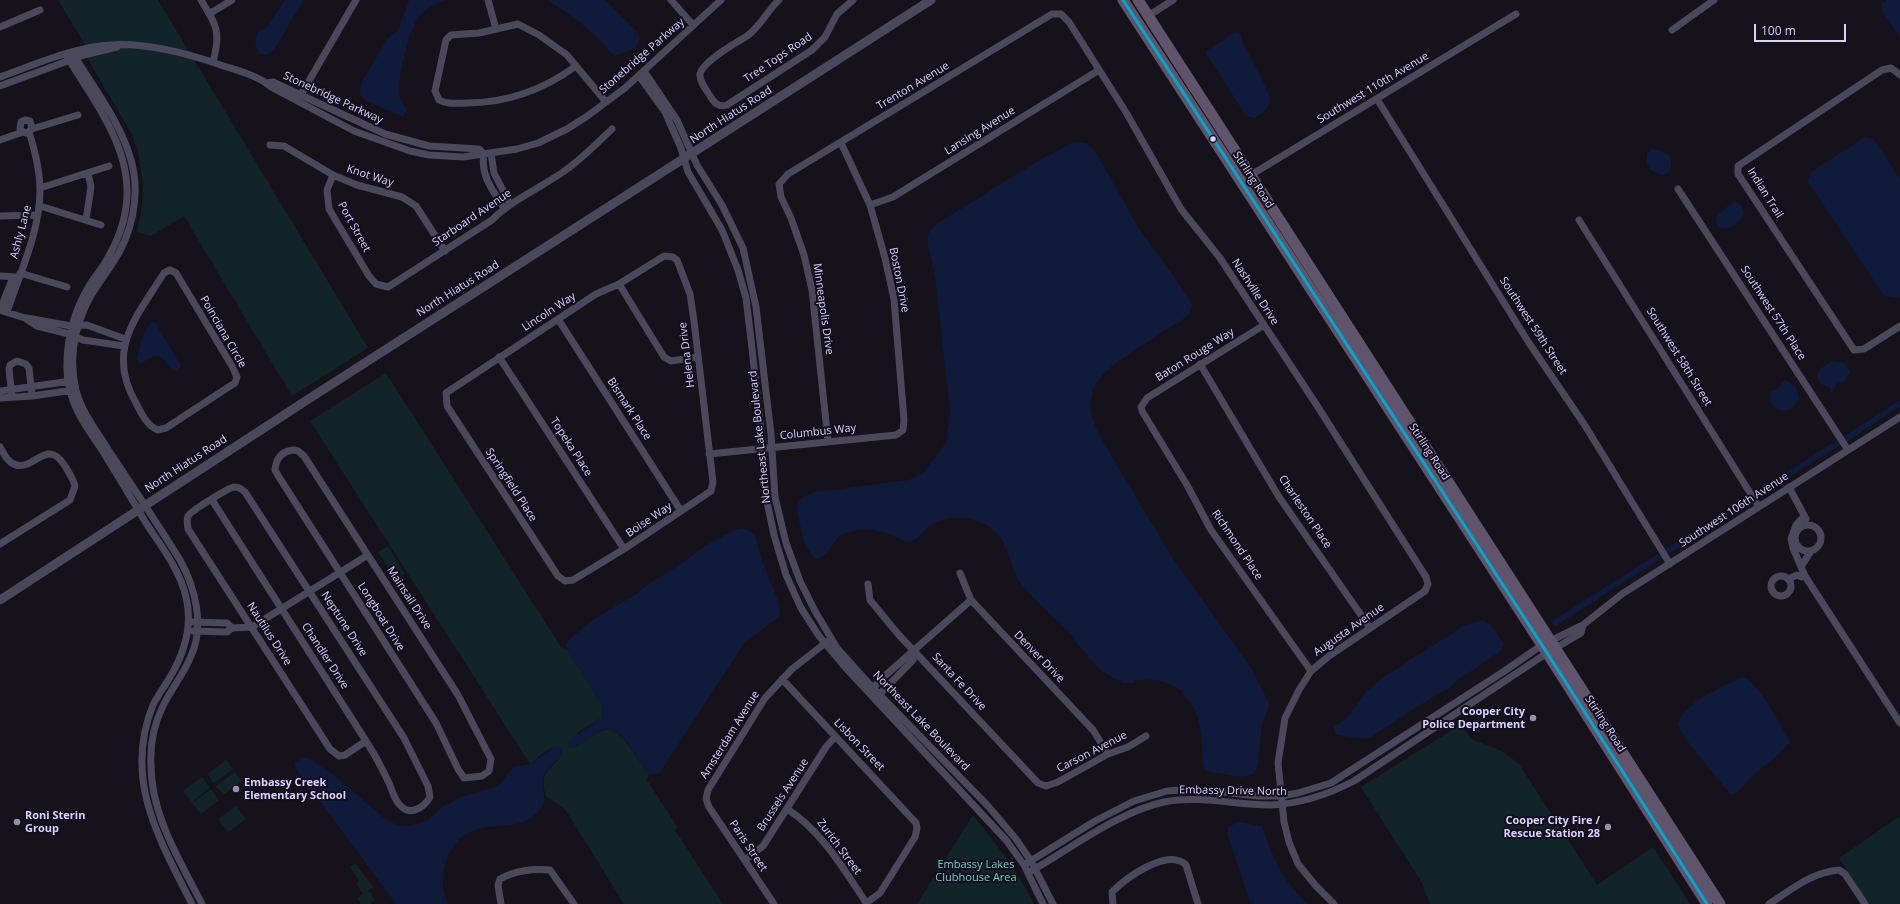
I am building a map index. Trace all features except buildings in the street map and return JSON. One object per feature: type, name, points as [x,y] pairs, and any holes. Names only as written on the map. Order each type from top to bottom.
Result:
[{"type":"main road","name":"Stirling Road","points":[[1123,0],[1245,178],[1549,647],[1720,904]]},
{"type":"main road","name":"Stirling Road","points":[[1138,0],[1245,178]]},
{"type":"main road","name":"Stirling Road","points":[[1549,647],[1707,904]]},
{"type":"street","points":[[201,0],[217,29],[218,42],[213,62]]},
{"type":"street","points":[[209,14],[232,0]]},
{"type":"street","points":[[298,98],[356,0]]},
{"type":"street","points":[[488,0],[496,29]]},
{"type":"street","points":[[671,0],[693,25]]},
{"type":"street","name":"Stonebridge Parkway","points":[[0,77],[71,56],[128,45],[155,48],[213,62],[266,83],[273,82],[298,98],[409,142],[448,148],[479,149],[487,153],[517,149],[538,143],[567,129],[606,102],[641,73],[721,0]]},
{"type":"street","name":"Tree Tops Road","points":[[779,0],[754,31],[720,53],[704,67],[700,76],[701,81],[713,101],[721,106],[731,102],[812,50],[824,37],[837,14],[853,0]]},
{"type":"street","name":"North Hiatus Road","points":[[0,600],[142,507],[931,0]]},
{"type":"street","points":[[1148,16],[1173,0]]},
{"type":"street","points":[[1672,30],[1714,0]]},
{"type":"street","points":[[0,27],[40,10]]},
{"type":"street","name":"Trenton Avenue","points":[[779,184],[788,174],[1052,14],[1061,14]]},
{"type":"street","name":"Nashville Drive","points":[[1061,14],[1069,22],[1127,114],[1182,209],[1220,258],[1316,404],[1426,577],[1428,584]]},
{"type":"street","name":"Southwest 110th Avenue","points":[[1245,178],[1515,15]]},
{"type":"street","points":[[576,66],[544,87],[515,97],[483,103],[443,102],[436,96],[434,87],[446,40],[451,35],[479,33],[518,24],[539,35],[567,55],[606,102]]},
{"type":"street","points":[[71,56],[113,133],[124,163],[128,190],[128,203],[120,232],[107,259],[80,301],[67,356],[73,390],[142,507],[188,574],[193,590],[197,622],[192,655],[162,707],[154,732],[151,766],[154,797],[167,834],[202,904]]},
{"type":"street","name":"Stonebridge Parkway","points":[[0,86],[71,56]]},
{"type":"street","name":"Indian Trail","points":[[1900,75],[1891,68],[1882,70],[1738,166],[1738,174],[1854,350],[1864,349],[1900,326]]},
{"type":"street","name":"Lansing Avenue","points":[[870,205],[893,197],[1099,70]]},
{"type":"street","name":"Northeast Lake Boulevard","points":[[641,73],[677,120],[692,155],[732,224],[743,248],[756,307],[775,497],[786,543],[800,581],[828,641]]},
{"type":"street","name":"Northeast Lake Boulevard","points":[[641,73],[664,112],[681,148],[688,172],[722,230],[736,263],[746,298],[763,448],[766,497],[774,535],[786,575],[802,608],[871,691],[988,806],[1016,839],[1031,861],[1053,904]]},
{"type":"street","name":"Southwest 59th Street","points":[[1377,99],[1530,343],[1584,424],[1670,564]]},
{"type":"street","points":[[0,140],[78,115]]},
{"type":"street","name":"Starboard Avenue","points":[[378,286],[385,287],[392,285],[492,220],[507,206],[566,170],[612,129]]},
{"type":"street","name":"Ashly Lane","points":[[4,311],[40,206],[40,188],[36,160],[28,131]]},
{"type":"street","name":"Boston Drive","points":[[841,143],[870,205],[885,258],[894,299],[904,420],[903,430]]},
{"type":"street","name":"Knot Way","points":[[270,145],[284,146],[333,175],[357,185],[402,197],[416,206],[445,251]]},
{"type":"street","points":[[487,153],[484,173],[488,182],[507,206]]},
{"type":"street","points":[[40,188],[109,166]]},
{"type":"street","points":[[86,220],[91,187],[88,173]]},
{"type":"street","name":"Port Street","points":[[333,175],[327,190],[329,209],[369,276],[378,286]]},
{"type":"street","name":"Minneapolis Drive","points":[[779,184],[779,192],[791,218],[804,255],[812,290],[828,442]]},
{"type":"street","name":"Southwest 57th Place","points":[[1678,189],[1848,450]]},
{"type":"street","points":[[40,206],[101,225]]},
{"type":"street","points":[[0,216],[37,215]]},
{"type":"street","name":"Southwest 58th Street","points":[[1579,220],[1759,507]]},
{"type":"street","points":[[722,230],[732,224]]},
{"type":"street","name":"Lincoln Way","points":[[445,398],[449,389],[596,294],[619,284],[664,256],[673,257]]},
{"type":"street","name":"Helena Drive","points":[[673,257],[681,266],[690,294],[710,454]]},
{"type":"street","name":"Poinciana Circle","points":[[170,267],[176,273],[232,366],[236,377],[235,382],[166,428],[154,428],[148,423],[127,386],[123,366],[124,343],[135,320],[164,273],[170,267]]},
{"type":"street","points":[[0,276],[17,276],[67,287]]},
{"type":"street","points":[[619,284],[664,357],[671,361],[698,357]]},
{"type":"street","points":[[4,311],[25,318],[75,326],[87,325],[124,343]]},
{"type":"street","points":[[25,318],[37,326],[72,335],[83,340],[124,343]]},
{"type":"street","name":"Bismark Place","points":[[558,319],[681,511]]},
{"type":"street","name":"Baton Rouge Way","points":[[1141,407],[1147,398],[1264,325]]},
{"type":"street","name":"Topeka Place","points":[[498,357],[624,549]]},
{"type":"street","points":[[12,397],[9,369],[10,365],[17,361],[26,364],[29,368],[32,396]]},
{"type":"street","name":"Charleston Place","points":[[1200,364],[1279,496],[1370,628]]},
{"type":"street","points":[[0,390],[71,381]]},
{"type":"street","points":[[0,398],[32,396],[73,390]]},
{"type":"street","name":"Springfield Place","points":[[445,398],[447,406],[496,482],[558,576],[565,581]]},
{"type":"street","name":"Richmond Place","points":[[1141,407],[1143,416],[1187,485],[1211,530],[1311,671]]},
{"type":"street","name":"Southwest 106th Avenue","points":[[1549,647],[1581,633],[1583,625],[1622,594],[1900,417]]},
{"type":"street","name":"Columbus Way","points":[[710,454],[896,435],[903,430]]},
{"type":"street","points":[[0,447],[8,460],[15,465],[25,464],[43,455],[52,454],[63,463],[74,481],[75,490],[70,500],[0,544]]},
{"type":"street","name":"Mainsail Drive","points":[[282,454],[298,450],[304,456],[458,695],[491,759],[489,771],[482,776]]},
{"type":"street","name":"Longboat Drive","points":[[282,454],[278,459],[275,470],[436,723],[458,769],[464,778],[482,776]]},
{"type":"street","name":"Boise Way","points":[[565,581],[573,580],[624,549],[712,491],[713,482],[710,454]]},
{"type":"street","points":[[1789,487],[1804,516],[1811,526],[1818,530],[1821,538],[1818,546],[1811,551],[1802,565]]},
{"type":"street","name":"Neptune Drive","points":[[212,500],[231,488],[241,488],[245,492],[404,738],[428,786],[430,797],[424,806]]},
{"type":"street","name":"Chandler Drive","points":[[212,500],[377,758],[399,804],[408,810],[414,810],[424,806]]},
{"type":"street","name":"Nautilus Drive","points":[[212,500],[189,515],[187,520],[188,529],[330,749],[339,756],[345,755],[366,741]]},
{"type":"street","points":[[142,507],[183,585],[188,603],[189,622],[183,652],[152,710],[145,730],[142,766],[150,816],[192,904]]},
{"type":"street","points":[[1804,516],[1803,526],[1795,536],[1797,544],[1803,550],[1811,551]]},
{"type":"street","points":[[1802,565],[1793,548],[1791,539],[1796,525],[1804,516]]},
{"type":"street","points":[[1803,526],[1811,526]]},
{"type":"street","points":[[1803,550],[1802,565],[1804,576],[1900,723]]},
{"type":"street","points":[[188,631],[227,632],[232,628],[252,627],[368,555]]},
{"type":"street","name":"Denver Drive","points":[[960,573],[970,600],[1093,730],[1108,754]]},
{"type":"street","points":[[1788,579],[1797,575],[1804,576]]},
{"type":"street","points":[[1792,587],[1788,579],[1782,576],[1776,578],[1772,583],[1771,589],[1775,595],[1782,597],[1788,594],[1792,587],[1801,582],[1804,576]]},
{"type":"street","name":"Santa Fe Drive","points":[[868,584],[870,600],[898,634],[916,650],[1038,783],[1046,786]]},
{"type":"street","name":"Augusta Avenue","points":[[1334,904],[1316,886],[1298,864],[1289,842],[1284,822],[1278,763],[1285,718],[1299,690],[1311,671],[1329,656],[1425,591],[1428,584]]},
{"type":"street","points":[[871,691],[970,600]]},
{"type":"street","points":[[189,622],[227,623],[232,628]]},
{"type":"street","name":"Amsterdam Avenue","points":[[706,799],[708,790],[765,698],[782,679],[806,657],[828,641]]},
{"type":"street","name":"Embassy Drive North","points":[[1024,865],[1095,821],[1134,800],[1167,791],[1194,789],[1258,796],[1282,796],[1318,788],[1338,779],[1504,672],[1549,647]]},
{"type":"street","name":"Embassy Drive North","points":[[1028,873],[1127,816],[1163,802],[1186,800],[1282,804],[1320,797],[1354,781],[1549,647]]},
{"type":"street","points":[[877,697],[913,660],[916,650]]},
{"type":"street","name":"Lisbon Street","points":[[782,679],[835,737],[914,819],[917,828],[915,837],[880,893],[867,904]]},
{"type":"street","name":"Northeast Lake Boulevard","points":[[877,697],[996,829],[1024,865],[1043,904]]},
{"type":"street","name":"Carson Avenue","points":[[1046,786],[1058,782],[1108,754],[1128,746],[1146,736]]},
{"type":"street","name":"Brussels Avenue","points":[[745,860],[763,846],[826,747],[835,737]]},
{"type":"street","name":"Paris Street","points":[[706,799],[709,807],[774,904]]},
{"type":"street","name":"Zurich Street","points":[[787,809],[803,820],[817,833],[867,904]]},
{"type":"street","points":[[1113,904],[1112,892],[1142,870],[1164,860],[1172,859],[1182,861],[1188,870],[1198,904]]},
{"type":"street","points":[[500,904],[498,884],[500,879],[528,870],[550,870],[574,904]]},
{"type":"street","points":[[1769,904],[1807,879],[1839,870],[1845,874],[1865,904]]},
{"type":"green space","points":[[58,0],[158,0],[368,348],[292,396],[184,216],[151,236],[137,232],[143,199],[143,184],[138,151],[131,133],[89,61],[83,41]]},
{"type":"green space","points":[[386,373],[561,647],[567,650],[603,706],[601,718],[577,733],[574,748],[604,730],[610,730],[617,733],[623,739],[649,774],[647,780],[678,828],[675,830],[723,904],[624,904],[565,809],[546,796],[544,789],[545,775],[559,759],[559,747],[547,750],[530,764],[310,421]]},
{"type":"green space","points":[[388,546],[405,574],[396,580],[378,552]]},
{"type":"green space","points":[[1460,725],[1473,740],[1502,751],[1519,764],[1597,885],[1653,847],[1690,904],[1430,904],[1422,883],[1361,787]]},
{"type":"green space","points":[[226,760],[233,769],[214,783],[207,774]]},
{"type":"green space","points":[[235,772],[242,781],[223,795],[216,786]]},
{"type":"green space","points":[[202,777],[210,788],[192,802],[183,791]]},
{"type":"green space","points":[[211,789],[219,800],[201,814],[192,803]]},
{"type":"green space","points":[[236,806],[246,819],[228,832],[218,819]]},
{"type":"green space","name":"Embassy Lakes Clubhouse Area","points":[[973,815],[1014,869],[1034,904],[917,904]]},
{"type":"green space","points":[[1900,816],[1900,904],[1868,904],[1839,858]]},
{"type":"green space","points":[[355,863],[373,887],[368,890],[375,900],[370,904],[361,904],[358,898],[363,894],[356,884],[359,881],[350,867]]},
{"type":"water","points":[[285,0],[303,0],[276,47],[268,55],[260,54],[255,45],[257,32],[267,27]]},
{"type":"water","points":[[409,0],[445,0],[423,12],[414,24],[407,44],[400,79],[400,96],[407,109],[403,117],[366,101],[359,94],[363,80],[388,38],[398,30]]},
{"type":"water","points":[[548,0],[605,0],[639,34],[639,42],[635,49],[614,56],[592,32]]},
{"type":"water","points":[[1887,0],[1900,0],[1900,38],[1882,10],[1882,3]]},
{"type":"water","points":[[1239,32],[1242,41],[1268,92],[1270,101],[1266,110],[1255,118],[1246,116],[1205,52],[1229,35]]},
{"type":"water","points":[[1865,137],[1874,139],[1900,180],[1900,298],[1884,296],[1808,182],[1811,172]]},
{"type":"water","points":[[1074,142],[1086,143],[1095,151],[1141,232],[1173,275],[1192,305],[1191,310],[1183,320],[1123,358],[1102,375],[1092,393],[1090,403],[1095,426],[1102,440],[1173,559],[1251,668],[1267,699],[1269,707],[1262,724],[1258,765],[1253,774],[1241,777],[1205,771],[1198,717],[1191,704],[1182,694],[1183,692],[1172,685],[1147,679],[1134,681],[1134,683],[1121,683],[1121,681],[1107,675],[1101,670],[1074,640],[1075,638],[1023,586],[1017,578],[1008,552],[1000,537],[984,524],[967,519],[947,519],[929,526],[916,539],[907,542],[889,534],[874,530],[858,530],[839,536],[826,554],[814,559],[804,542],[797,509],[799,501],[803,497],[815,492],[909,480],[924,472],[946,443],[950,412],[935,277],[927,240],[929,232],[935,225],[1038,161]]},
{"type":"water","points":[[1652,149],[1662,151],[1668,155],[1671,162],[1669,173],[1662,175],[1652,171],[1647,163],[1647,154]]},
{"type":"water","points":[[1735,202],[1741,205],[1744,213],[1742,218],[1734,226],[1729,228],[1720,227],[1717,223],[1716,217],[1729,205]]},
{"type":"water","points":[[151,322],[155,322],[180,364],[180,367],[175,371],[170,368],[162,358],[157,356],[138,363],[137,360],[142,337]]},
{"type":"water","points":[[1832,361],[1845,363],[1850,372],[1845,381],[1836,384],[1831,393],[1830,388],[1821,384],[1817,376],[1820,369]]},
{"type":"water","points":[[1785,379],[1795,386],[1799,398],[1794,407],[1784,411],[1773,405],[1770,397],[1771,391],[1778,388]]},
{"type":"water","points":[[741,528],[750,531],[756,536],[761,558],[779,603],[780,616],[745,642],[659,774],[649,774],[625,740],[613,731],[605,729],[571,749],[568,746],[568,741],[601,718],[603,706],[567,650],[566,645],[568,640],[597,617],[635,595],[647,585],[678,566],[705,546]]},
{"type":"water","points":[[1483,620],[1490,624],[1504,644],[1501,651],[1458,680],[1447,690],[1439,693],[1371,737],[1365,739],[1336,735],[1334,727],[1346,719],[1367,691],[1382,678],[1465,625]]},
{"type":"water","points":[[1742,677],[1755,686],[1762,695],[1776,716],[1790,742],[1777,756],[1752,776],[1740,790],[1731,795],[1687,741],[1677,725],[1687,710],[1704,696]]},
{"type":"water","points":[[554,746],[562,749],[562,753],[547,770],[543,777],[544,802],[539,812],[526,821],[506,826],[478,829],[467,833],[458,840],[451,849],[446,859],[443,882],[444,893],[448,904],[396,904],[295,767],[295,762],[306,757],[308,758],[335,776],[384,818],[397,825],[409,826],[427,821],[442,807],[461,797],[496,787],[501,783],[513,767],[531,764]]},
{"type":"water","points":[[1239,822],[1262,826],[1270,849],[1279,868],[1291,886],[1308,904],[1251,904],[1228,836],[1228,827]]},
{"type":"waterway","points":[[1847,438],[1900,403]]},
{"type":"waterway","points":[[1757,494],[1838,443]]},
{"type":"waterway","points":[[1668,551],[1749,500]]},
{"type":"waterway","points":[[1556,622],[1660,556]]},
{"type":"transit line","points":[[1123,0],[1542,645],[1707,904]]},
{"type":"place","name":"Cooper City Police Department","points":[[1533,718]]},
{"type":"place","name":"Embassy Creek Elementary School","points":[[236,789]]},
{"type":"place","name":"Roni Sterin Group","points":[[17,822]]},
{"type":"place","name":"Cooper City Fire / Rescue Station 28","points":[[1608,827]]}]
